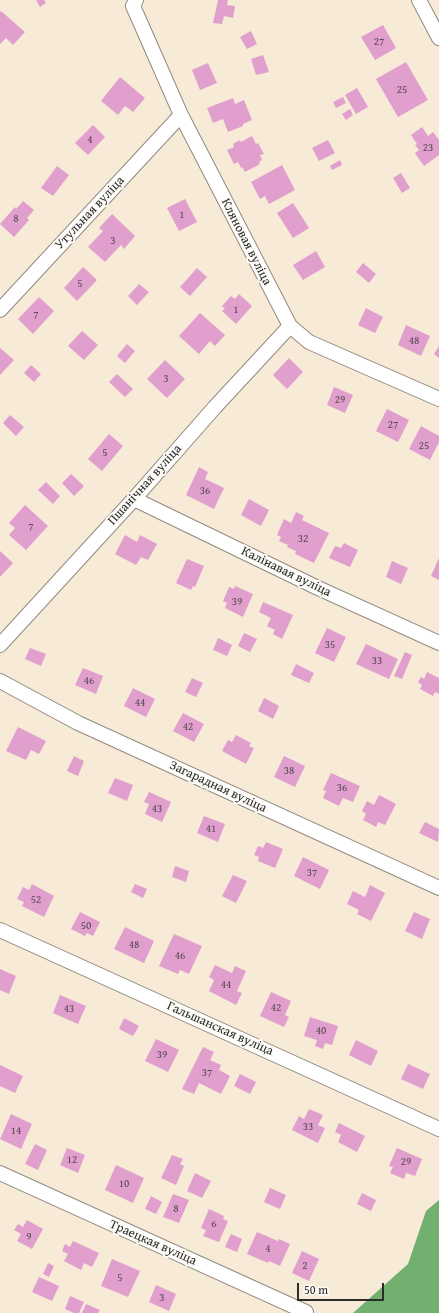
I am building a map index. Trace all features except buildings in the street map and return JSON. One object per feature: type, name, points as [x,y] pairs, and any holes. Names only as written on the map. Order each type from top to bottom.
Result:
[{"type":"street","points":[[419,0],[439,38]]},
{"type":"street","name":"Кляновая вуліца","points":[[133,2],[181,115],[290,326],[309,342],[439,399]]},
{"type":"street","name":"Утульная вуліца","points":[[0,310],[181,115]]},
{"type":"street","name":"Пшанічная вуліца","points":[[0,644],[134,499],[215,407],[290,326]]},
{"type":"street","name":"Калінавая вуліца","points":[[134,499],[318,588],[439,643]]},
{"type":"street","name":"Загарадная вуліца","points":[[0,681],[78,723],[439,888]]},
{"type":"street","name":"Гальшанская вуліца","points":[[0,930],[439,1129]]},
{"type":"street","name":"Траецкая вуліца","points":[[0,1173],[306,1312]]},
{"type":"green space","points":[[439,1200],[439,1313],[353,1313],[408,1264],[426,1211]]}]
